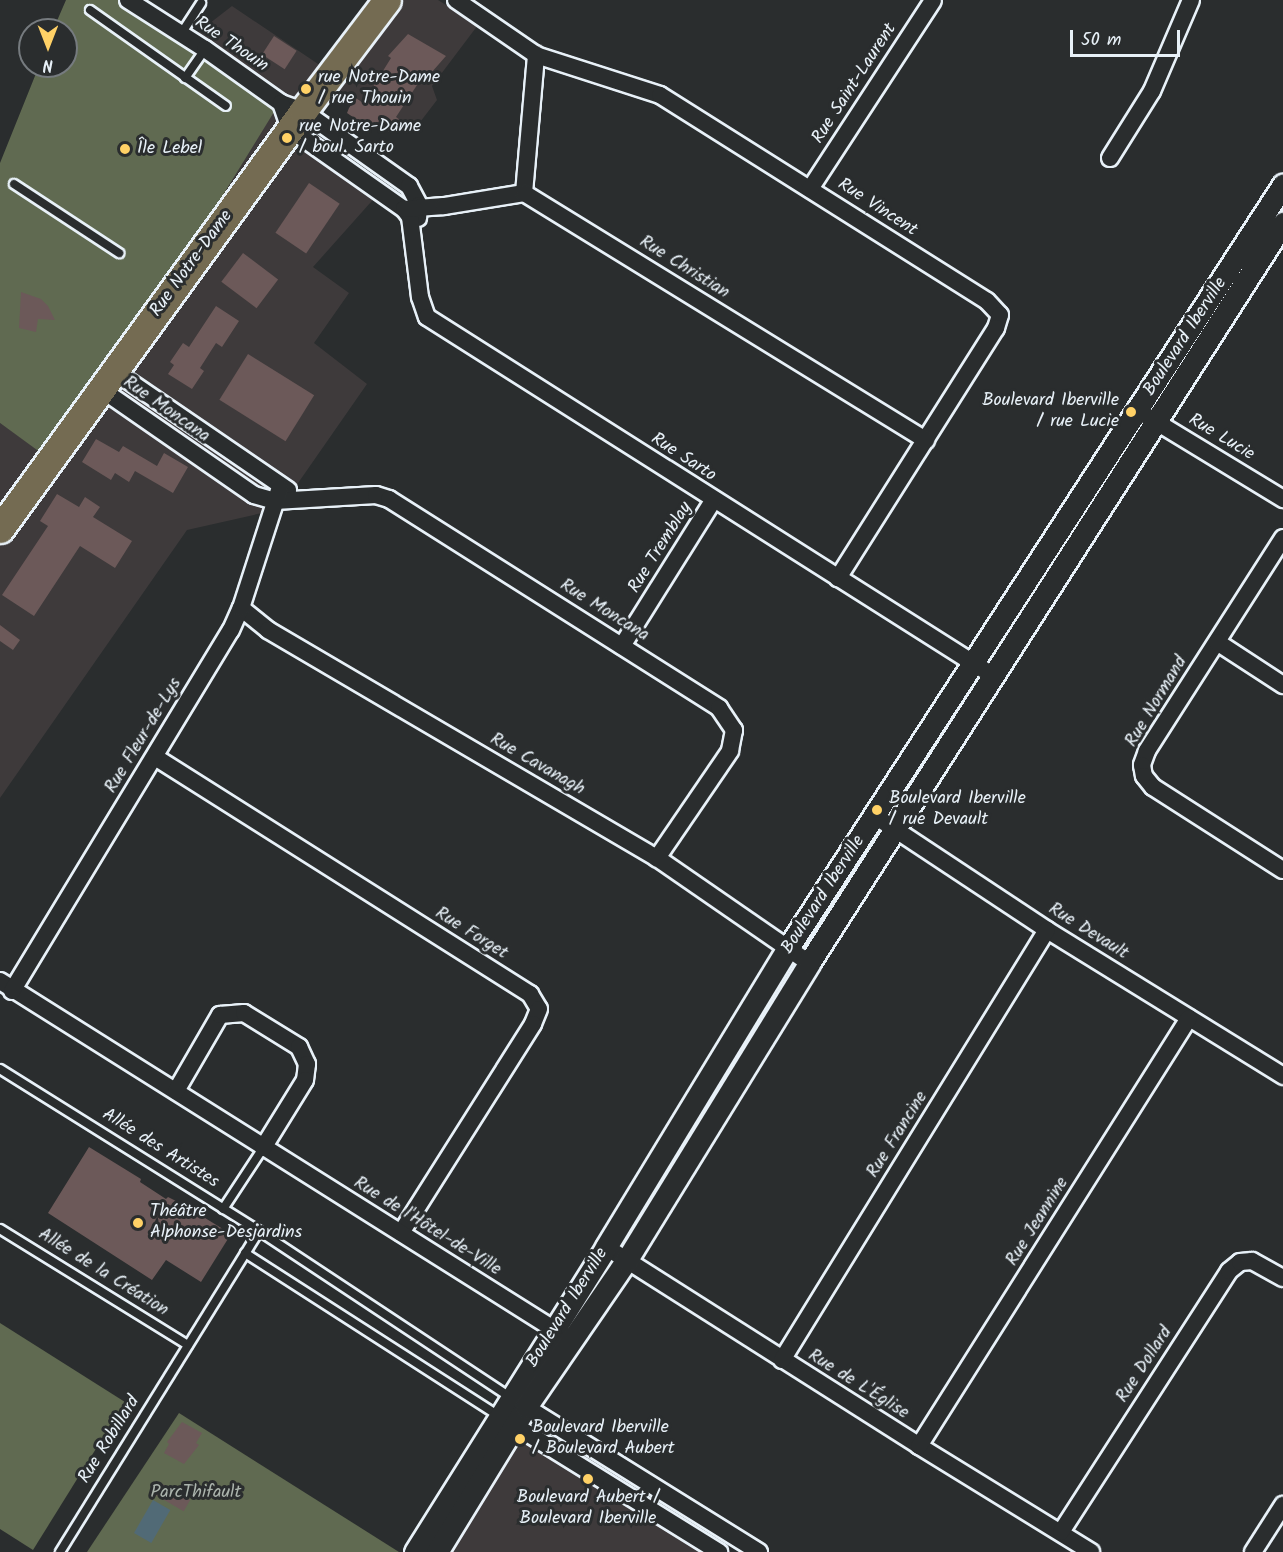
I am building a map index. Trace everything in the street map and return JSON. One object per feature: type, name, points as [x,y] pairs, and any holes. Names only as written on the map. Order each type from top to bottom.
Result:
[{"type":"main road","name":"Rue Notre-Dame","points":[[0,529],[107,380],[291,115],[387,0]]},
{"type":"street","name":"Rue Thouin","points":[[128,0],[205,49],[291,115]]},
{"type":"street","name":"Rue Vincent","points":[[456,0],[536,55],[660,95],[987,301],[1000,315],[996,328],[838,578]]},
{"type":"street","points":[[1110,158],[1152,91],[1191,0]]},
{"type":"street","name":"Rue Saint-Laurent","points":[[810,189],[931,1]]},
{"type":"street","points":[[291,115],[411,208],[524,193],[536,55]]},
{"type":"street","name":"Boulevard Iberville","points":[[562,1335],[626,1261],[809,963],[992,675],[1283,185]]},
{"type":"street","name":"Rue Christian","points":[[524,193],[926,440]]},
{"type":"street","name":"Rue Sarto","points":[[411,208],[420,297],[427,318],[713,501],[992,675]]},
{"type":"street","name":"Boulevard Iberville","points":[[437,1552],[508,1421],[562,1335],[606,1247],[788,948],[972,662],[1283,223]]},
{"type":"street","name":"Rue Moncana","points":[[107,380],[254,495],[277,494],[305,498],[376,495],[389,499],[718,708],[734,730],[730,752],[657,858]]},
{"type":"street","name":"Rue Lucie","points":[[1147,416],[1283,499]]},
{"type":"street","name":"Rue Fleur-de-Lys","points":[[6,986],[154,757],[231,630],[241,608],[277,494]]},
{"type":"street","name":"Rue Tremblay","points":[[622,646],[713,501]]},
{"type":"street","name":"Rue Normand","points":[[1283,538],[1146,751],[1142,765],[1144,776],[1153,787],[1283,870]]},
{"type":"street","name":"Rue Cavanagh","points":[[241,608],[268,630],[657,858],[809,963]]},
{"type":"street","points":[[1217,642],[1283,685]]},
{"type":"street","name":"Rue Forget","points":[[154,757],[530,994],[539,1009],[533,1024],[401,1233]]},
{"type":"street","name":"Rue Devault","points":[[875,816],[1047,930],[1283,1076]]},
{"type":"street","name":"Rue Francine","points":[[782,1360],[1047,930]]},
{"type":"street","name":"Rue de l'Hôtel-de-Ville","points":[[6,986],[562,1335]]},
{"type":"street","points":[[176,1091],[220,1015],[234,1012],[244,1013],[299,1047],[307,1064],[305,1080],[263,1148]]},
{"type":"street","name":"Rue Jeannine","points":[[919,1446],[1189,1018]]},
{"type":"street","name":"Rue de L'Église","points":[[606,1247],[782,1360],[1091,1552]]},
{"type":"street","name":"Rue Dollard","points":[[1061,1532],[1229,1271],[1240,1262],[1252,1261],[1283,1278]]},
{"type":"street","points":[[519,1402],[759,1552]]},
{"type":"street","points":[[508,1421],[719,1552]]},
{"type":"street","name":"Boulevard Iberville","points":[[415,1552],[508,1421]]},
{"type":"street","points":[[1253,1552],[1283,1505]]},
{"type":"lane","points":[[181,34],[201,3]]},
{"type":"lane","points":[[90,10],[226,106]]},
{"type":"lane","points":[[185,78],[205,49]]},
{"type":"lane","points":[[14,184],[119,253]]},
{"type":"lane","name":"Allée des Artistes","points":[[0,1069],[258,1231],[519,1402]]},
{"type":"lane","points":[[223,1209],[263,1148]]},
{"type":"lane","name":"Allée de la Création","points":[[0,1228],[188,1345]]},
{"type":"lane","name":"Rue Robillard","points":[[60,1552],[258,1231]]},
{"type":"lane","points":[[244,1253],[508,1421]]},
{"type":"shaded area","points":[[380,0],[438,0],[478,25],[432,86],[437,100],[414,130],[339,90],[308,130],[387,184],[313,267],[349,293],[314,343],[367,384],[280,509],[187,530],[0,798],[0,423],[48,457],[192,37],[232,6],[327,70]]},
{"type":"shaded area","points":[[515,1426],[719,1552],[436,1552]]},
{"type":"green space","points":[[66,0],[135,0],[282,99],[162,294],[48,458],[0,423],[0,163],[34,78],[78,78],[78,18],[58,18]]},
{"type":"green space","points":[[0,1323],[125,1402],[33,1550],[0,1529]]},
{"type":"green space","name":"ParcThifault","points":[[179,1413],[399,1552],[87,1552]]},
{"type":"water","points":[[153,1500],[170,1510],[151,1543],[134,1533]]},
{"type":"building","points":[[408,34],[446,56],[424,81],[421,79],[396,117],[400,120],[391,133],[374,122],[366,126],[347,113],[349,108],[356,98],[363,103],[391,58],[388,56]]},
{"type":"building","points":[[274,36],[297,51],[285,69],[262,54]]},
{"type":"building","points":[[309,183],[340,204],[306,253],[275,233]]},
{"type":"building","points":[[243,253],[278,279],[256,308],[221,282]]},
{"type":"building","points":[[21,292],[41,299],[48,306],[55,320],[38,319],[36,332],[19,328]]},
{"type":"building","points":[[216,306],[239,321],[222,347],[216,343],[200,368],[204,371],[192,389],[168,374],[174,365],[170,362],[183,343],[189,347]]},
{"type":"building","points":[[248,354],[314,395],[286,441],[219,400]]},
{"type":"building","points":[[96,439],[119,452],[123,446],[157,466],[164,453],[188,467],[173,493],[135,471],[129,482],[115,473],[111,480],[82,462]]},
{"type":"building","points":[[57,494],[79,507],[85,497],[100,507],[93,517],[132,541],[115,568],[80,546],[34,616],[2,595],[48,526],[40,521]]},
{"type":"building","points":[[0,625],[20,640],[13,650],[0,641]]},
{"type":"building","name":"Théâtre Alphonse-Desjardins","points":[[89,1147],[141,1179],[140,1182],[166,1199],[168,1197],[184,1205],[231,1234],[201,1282],[166,1260],[152,1280],[48,1213]]},
{"type":"building","points":[[182,1422],[202,1433],[196,1443],[199,1445],[184,1464],[164,1453],[169,1444],[167,1442]]},
{"type":"building","points":[[159,1482],[190,1500],[184,1511],[152,1493]]},
{"type":"place","name":"rue Notre-Dame / rue Thouin","points":[[306,89]]},
{"type":"place","name":"rue Notre-Dame / boul. Sarto","points":[[287,138]]},
{"type":"place","name":"Île Lebel","points":[[125,149]]},
{"type":"place","name":"Boulevard Iberville / rue Lucie","points":[[1131,412]]},
{"type":"place","name":"Boulevard Iberville / rue Devault","points":[[877,810]]},
{"type":"place","name":"Théâtre Alphonse-Desjardins","points":[[138,1223]]},
{"type":"place","name":"Boulevard Iberville / Boulevard Aubert","points":[[520,1439]]},
{"type":"place","name":"Boulevard Aubert / Boulevard Iberville","points":[[588,1479]]}]
